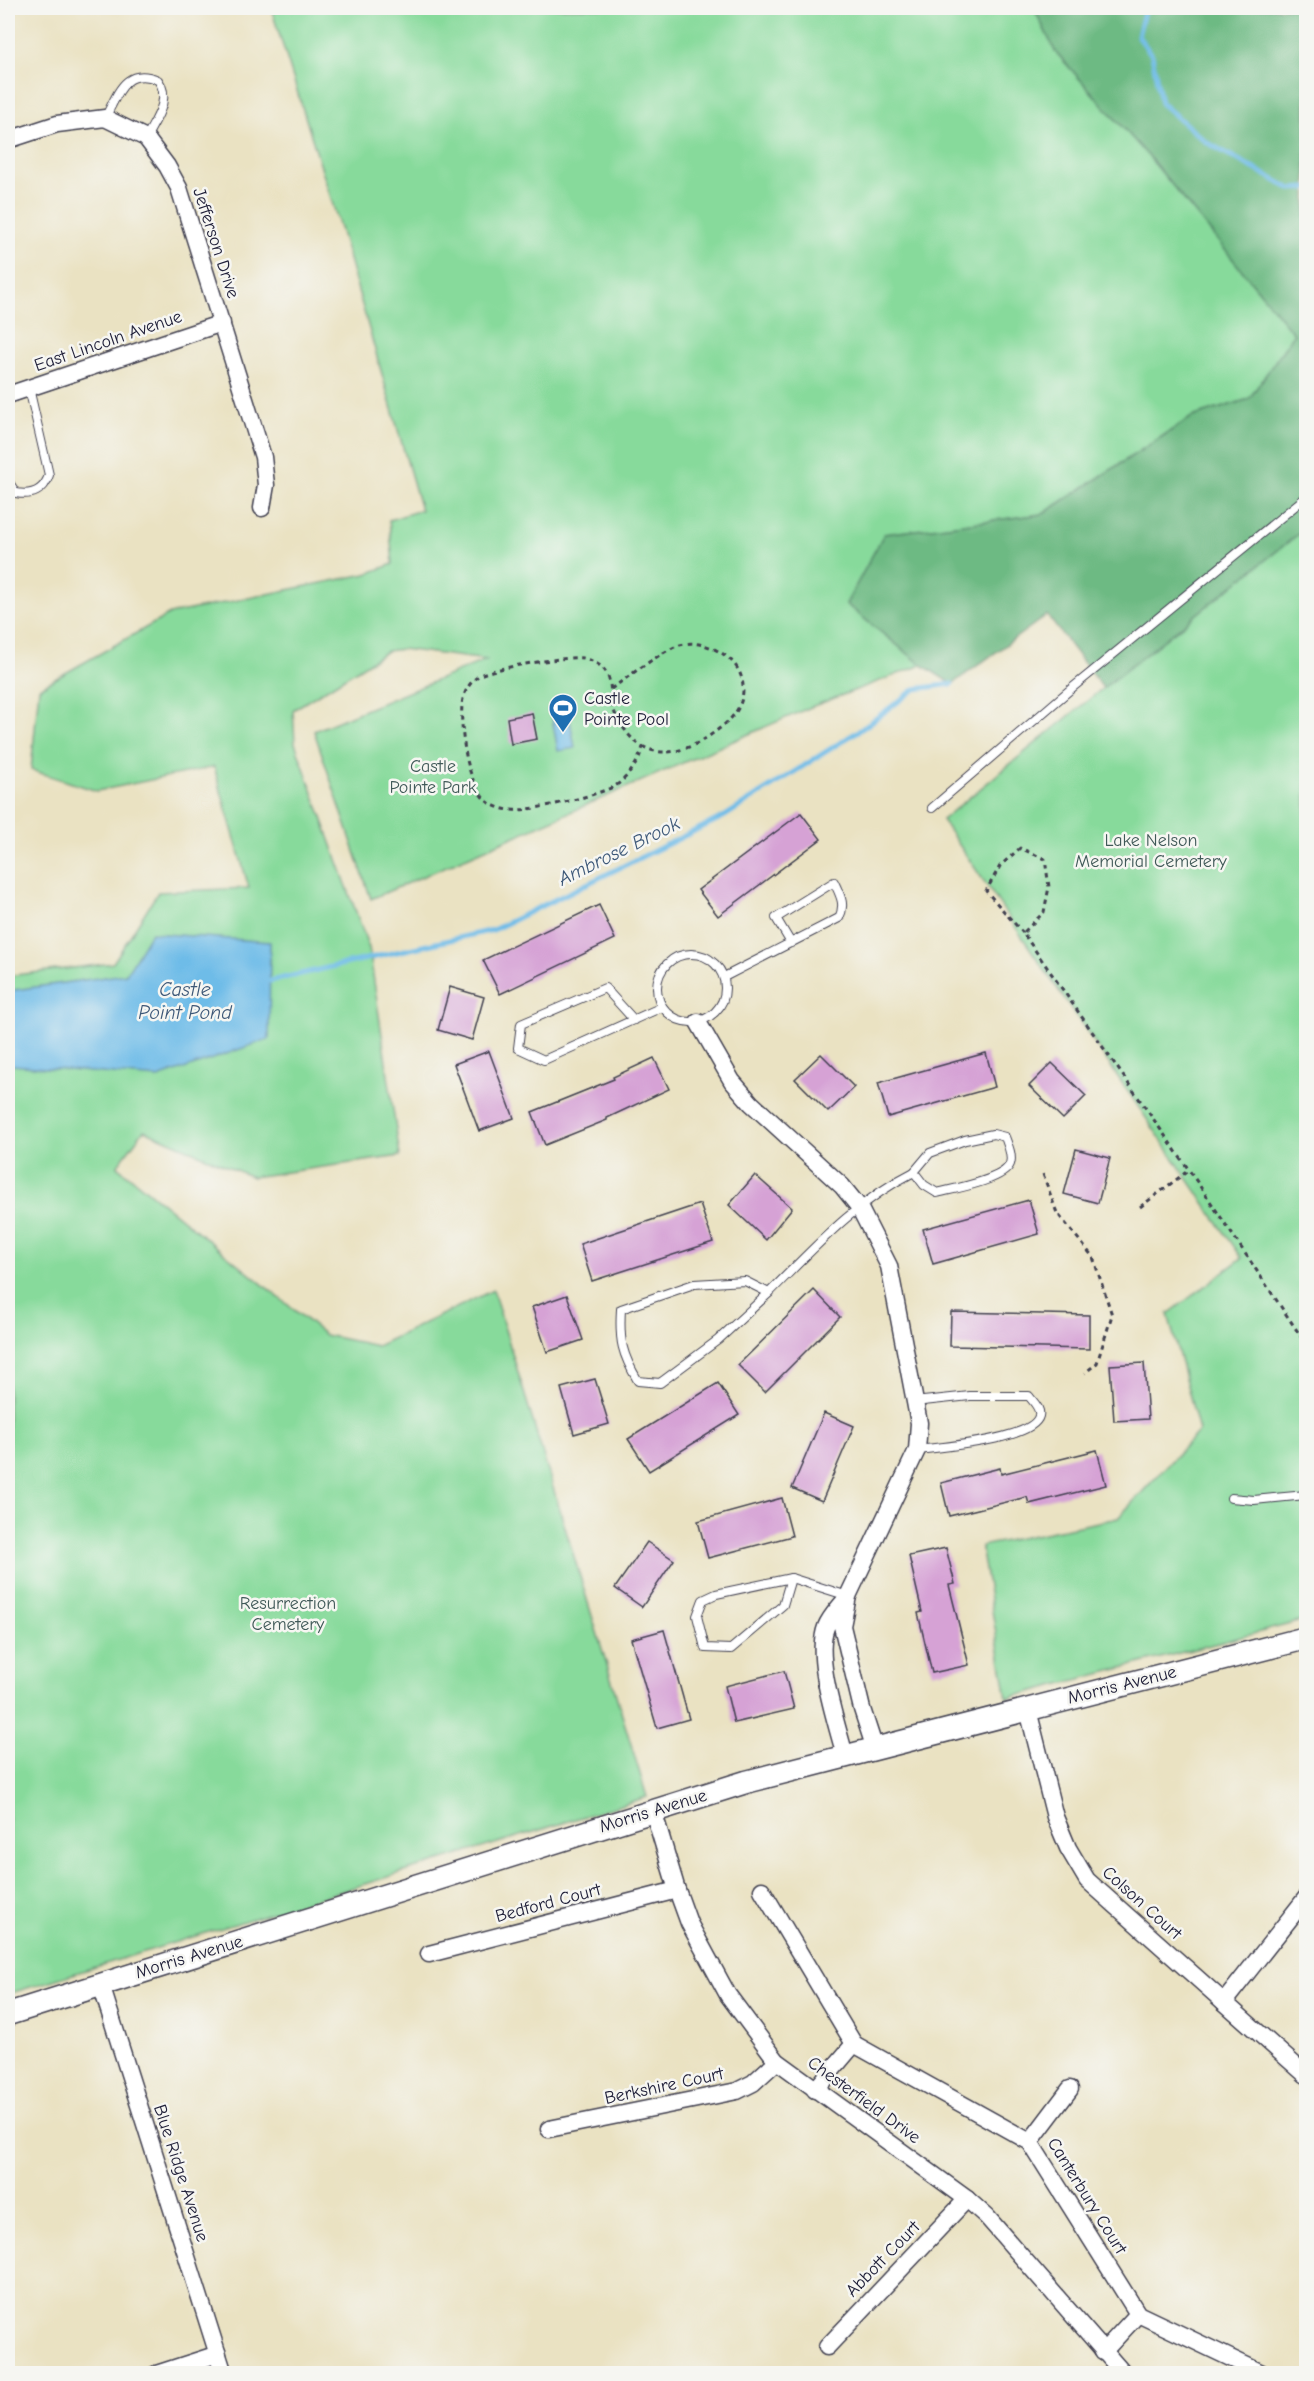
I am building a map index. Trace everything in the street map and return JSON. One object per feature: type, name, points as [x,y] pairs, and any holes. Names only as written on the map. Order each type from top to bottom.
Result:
[{"type":"street","name":"Jefferson Drive","points":[[105,118],[146,138],[167,166],[179,188],[263,457],[266,485],[262,508]]},
{"type":"street","points":[[8,140],[57,124],[105,118]]},
{"type":"street","name":"East Lincoln Avenue","points":[[8,395],[222,323]]},
{"type":"street","points":[[698,1022],[732,1081],[751,1103],[842,1186],[859,1207],[889,1266],[919,1423],[917,1450],[848,1596],[826,1626],[822,1645],[826,1679],[845,1756]]},
{"type":"street","points":[[848,1596],[842,1626],[862,1709],[875,1749]]},
{"type":"street","name":"Morris Avenue","points":[[8,2014],[746,1782],[1306,1638]]},
{"type":"street","name":"Colson Court","points":[[1028,1710],[1055,1817],[1068,1848],[1087,1880],[1306,2075]]},
{"type":"street","name":"Chesterfield Drive","points":[[653,1810],[689,1923],[728,1995],[777,2061],[967,2199],[987,2217],[1103,2352],[1124,2373]]},
{"type":"street","name":"Bedford Court","points":[[429,1954],[677,1890]]},
{"type":"street","points":[[762,1890],[854,2044],[815,2090]]},
{"type":"street","points":[[1224,2002],[1306,1898]]},
{"type":"street","name":"Blue Ridge Avenue","points":[[101,1985],[224,2373]]},
{"type":"street","name":"Canterbury Court","points":[[854,2044],[1030,2142],[1138,2314]]},
{"type":"street","name":"Berkshire Court","points":[[549,2129],[737,2091],[753,2083],[777,2061]]},
{"type":"street","points":[[1030,2142],[1070,2089]]},
{"type":"street","name":"Abbott Court","points":[[826,2347],[967,2199]]},
{"type":"street","points":[[1103,2352],[1138,2314],[1264,2373]]},
{"type":"street","points":[[156,2373],[218,2354]]},
{"type":"lane","points":[[105,118],[121,88],[129,80],[139,76],[158,80],[164,88],[165,98],[146,138]]},
{"type":"lane","points":[[8,481],[16,493],[25,495],[41,489],[47,483],[49,476],[29,388]]},
{"type":"lane","points":[[932,808],[1072,688],[1306,497]]},
{"type":"lane","points":[[724,977],[791,943],[839,918],[843,909],[842,901],[834,882],[776,918],[791,943]]},
{"type":"lane","points":[[687,953],[710,958],[724,977],[726,988],[724,1000],[718,1010],[698,1022],[678,1020],[662,1007],[657,996],[656,985],[659,973],[666,963],[687,953]]},
{"type":"lane","points":[[634,1020],[605,988],[521,1024],[518,1048],[544,1060],[634,1020],[662,1007]]},
{"type":"lane","points":[[769,1293],[745,1281],[693,1284],[621,1309],[620,1332],[625,1359],[638,1381],[660,1383],[718,1340],[769,1293],[838,1223],[895,1182],[914,1172],[930,1153],[965,1140],[993,1134],[1005,1137],[1010,1151],[1010,1164],[1004,1172],[981,1182],[937,1193],[924,1185],[914,1172]]},
{"type":"lane","points":[[914,1402],[1005,1394],[1029,1396],[1039,1409],[1039,1417],[1032,1426],[994,1439],[917,1450]]},
{"type":"lane","points":[[1231,1498],[1254,1500],[1306,1495]]},
{"type":"lane","points":[[791,1578],[783,1605],[730,1649],[705,1648],[697,1616],[703,1600],[716,1594],[791,1578],[848,1596]]},
{"type":"path","points":[[611,689],[672,649],[686,643],[698,644],[717,651],[732,660],[738,669],[743,692],[731,720],[706,739],[691,747],[662,752],[643,747],[634,740],[617,718],[612,703],[610,681],[603,668],[583,658],[490,671],[475,679],[464,693],[462,711],[468,767],[476,790],[489,804],[517,811],[592,795],[612,788],[628,775],[643,747]]},
{"type":"path","points":[[1023,933],[1044,912],[1049,887],[1045,859],[1020,848],[1000,866],[986,891],[1023,933],[1189,1170],[1306,1344]]},
{"type":"path","points":[[1140,1207],[1189,1170]]},
{"type":"path","points":[[1043,1174],[1057,1213],[1093,1257],[1112,1315],[1097,1363],[1085,1373]]},
{"type":"green space","points":[[271,8],[1034,8],[1055,51],[1150,158],[1294,334],[1249,399],[1192,417],[1043,514],[884,534],[846,604],[922,665],[811,707],[371,899],[314,731],[486,660],[402,649],[387,651],[293,710],[295,743],[369,948],[400,1156],[252,1177],[144,1130],[117,1166],[325,1335],[377,1346],[493,1290],[647,1797],[8,1994],[8,976],[113,963],[158,892],[249,888],[214,767],[97,791],[31,770],[39,688],[170,614],[366,574],[393,564],[389,520],[421,510],[338,221]]},
{"type":"green space","points":[[1034,8],[1306,8],[1306,528],[1103,688],[1047,615],[952,684],[922,665],[846,604],[884,534],[1043,514],[1192,417],[1249,399],[1294,334],[1150,158],[1055,51]]},
{"type":"green space","name":"Lake Nelson Memorial Cemetery","points":[[1306,528],[1306,1620],[1007,1698],[981,1546],[1118,1518],[1199,1431],[1168,1314],[1242,1258],[942,820],[1103,688]]},
{"type":"water","name":"Castle Pointe Pool","points":[[569,715],[575,748],[558,751],[552,718]]},
{"type":"water","name":"Castle Point Pond","points":[[151,933],[270,942],[269,1039],[158,1078],[8,1063],[8,991],[126,974]]},
{"type":"building","points":[[532,713],[537,739],[511,744],[507,718]]},
{"type":"building","points":[[801,813],[821,839],[718,916],[698,890]]},
{"type":"building","points":[[599,905],[615,939],[500,994],[483,960]]},
{"type":"building","points":[[450,987],[484,997],[472,1040],[438,1030]]},
{"type":"building","points":[[489,1051],[514,1118],[479,1131],[454,1064]]},
{"type":"building","points":[[986,1053],[995,1087],[888,1117],[878,1083]]},
{"type":"building","points":[[821,1054],[854,1087],[828,1112],[795,1079]]},
{"type":"building","points":[[654,1058],[669,1089],[607,1120],[545,1145],[532,1112],[614,1079],[613,1077]]},
{"type":"building","points":[[1052,1063],[1086,1096],[1063,1119],[1029,1086]]},
{"type":"building","points":[[1076,1149],[1110,1158],[1098,1203],[1064,1194]]},
{"type":"building","points":[[755,1175],[792,1208],[766,1240],[729,1205]]},
{"type":"building","points":[[1029,1200],[1039,1234],[933,1264],[923,1229]]},
{"type":"building","points":[[700,1204],[713,1242],[592,1281],[580,1244]]},
{"type":"building","points":[[814,1290],[840,1317],[765,1392],[738,1365]]},
{"type":"building","points":[[567,1295],[583,1340],[547,1352],[532,1307]]},
{"type":"building","points":[[951,1312],[1089,1315],[1089,1349],[950,1346]]},
{"type":"building","points":[[1144,1363],[1148,1419],[1114,1421],[1110,1365]]},
{"type":"building","points":[[595,1379],[609,1424],[574,1434],[561,1388]]},
{"type":"building","points":[[718,1383],[739,1415],[649,1471],[628,1439]]},
{"type":"building","points":[[824,1413],[854,1426],[822,1501],[792,1488]]},
{"type":"building","points":[[1097,1450],[1106,1485],[1029,1504],[1027,1497],[949,1516],[941,1483],[1000,1468],[1001,1474]]},
{"type":"building","points":[[782,1498],[792,1536],[708,1558],[698,1521]]},
{"type":"building","points":[[647,1542],[674,1560],[642,1607],[615,1588]]},
{"type":"building","points":[[946,1548],[955,1584],[949,1585],[969,1665],[932,1673],[918,1613],[922,1612],[909,1556]]},
{"type":"building","points":[[664,1630],[689,1719],[657,1728],[631,1639]]},
{"type":"building","points":[[784,1671],[794,1709],[734,1723],[725,1686]]},
{"type":"waterway","name":"Ambrose Brook","points":[[1145,8],[1138,36],[1152,55],[1161,103],[1206,142],[1291,189],[1306,188]]},
{"type":"waterway","name":"Ambrose Brook","points":[[270,981],[493,930],[725,816],[863,728],[915,689],[952,684]]},
{"type":"place","name":"Castle Pointe Pool","points":[[563,734]]},
{"type":"park label","name":"Castle Pointe Park","points":[[433,776]]},
{"type":"park label","name":"Resurrection Cemetery","points":[[288,1613]]}]
